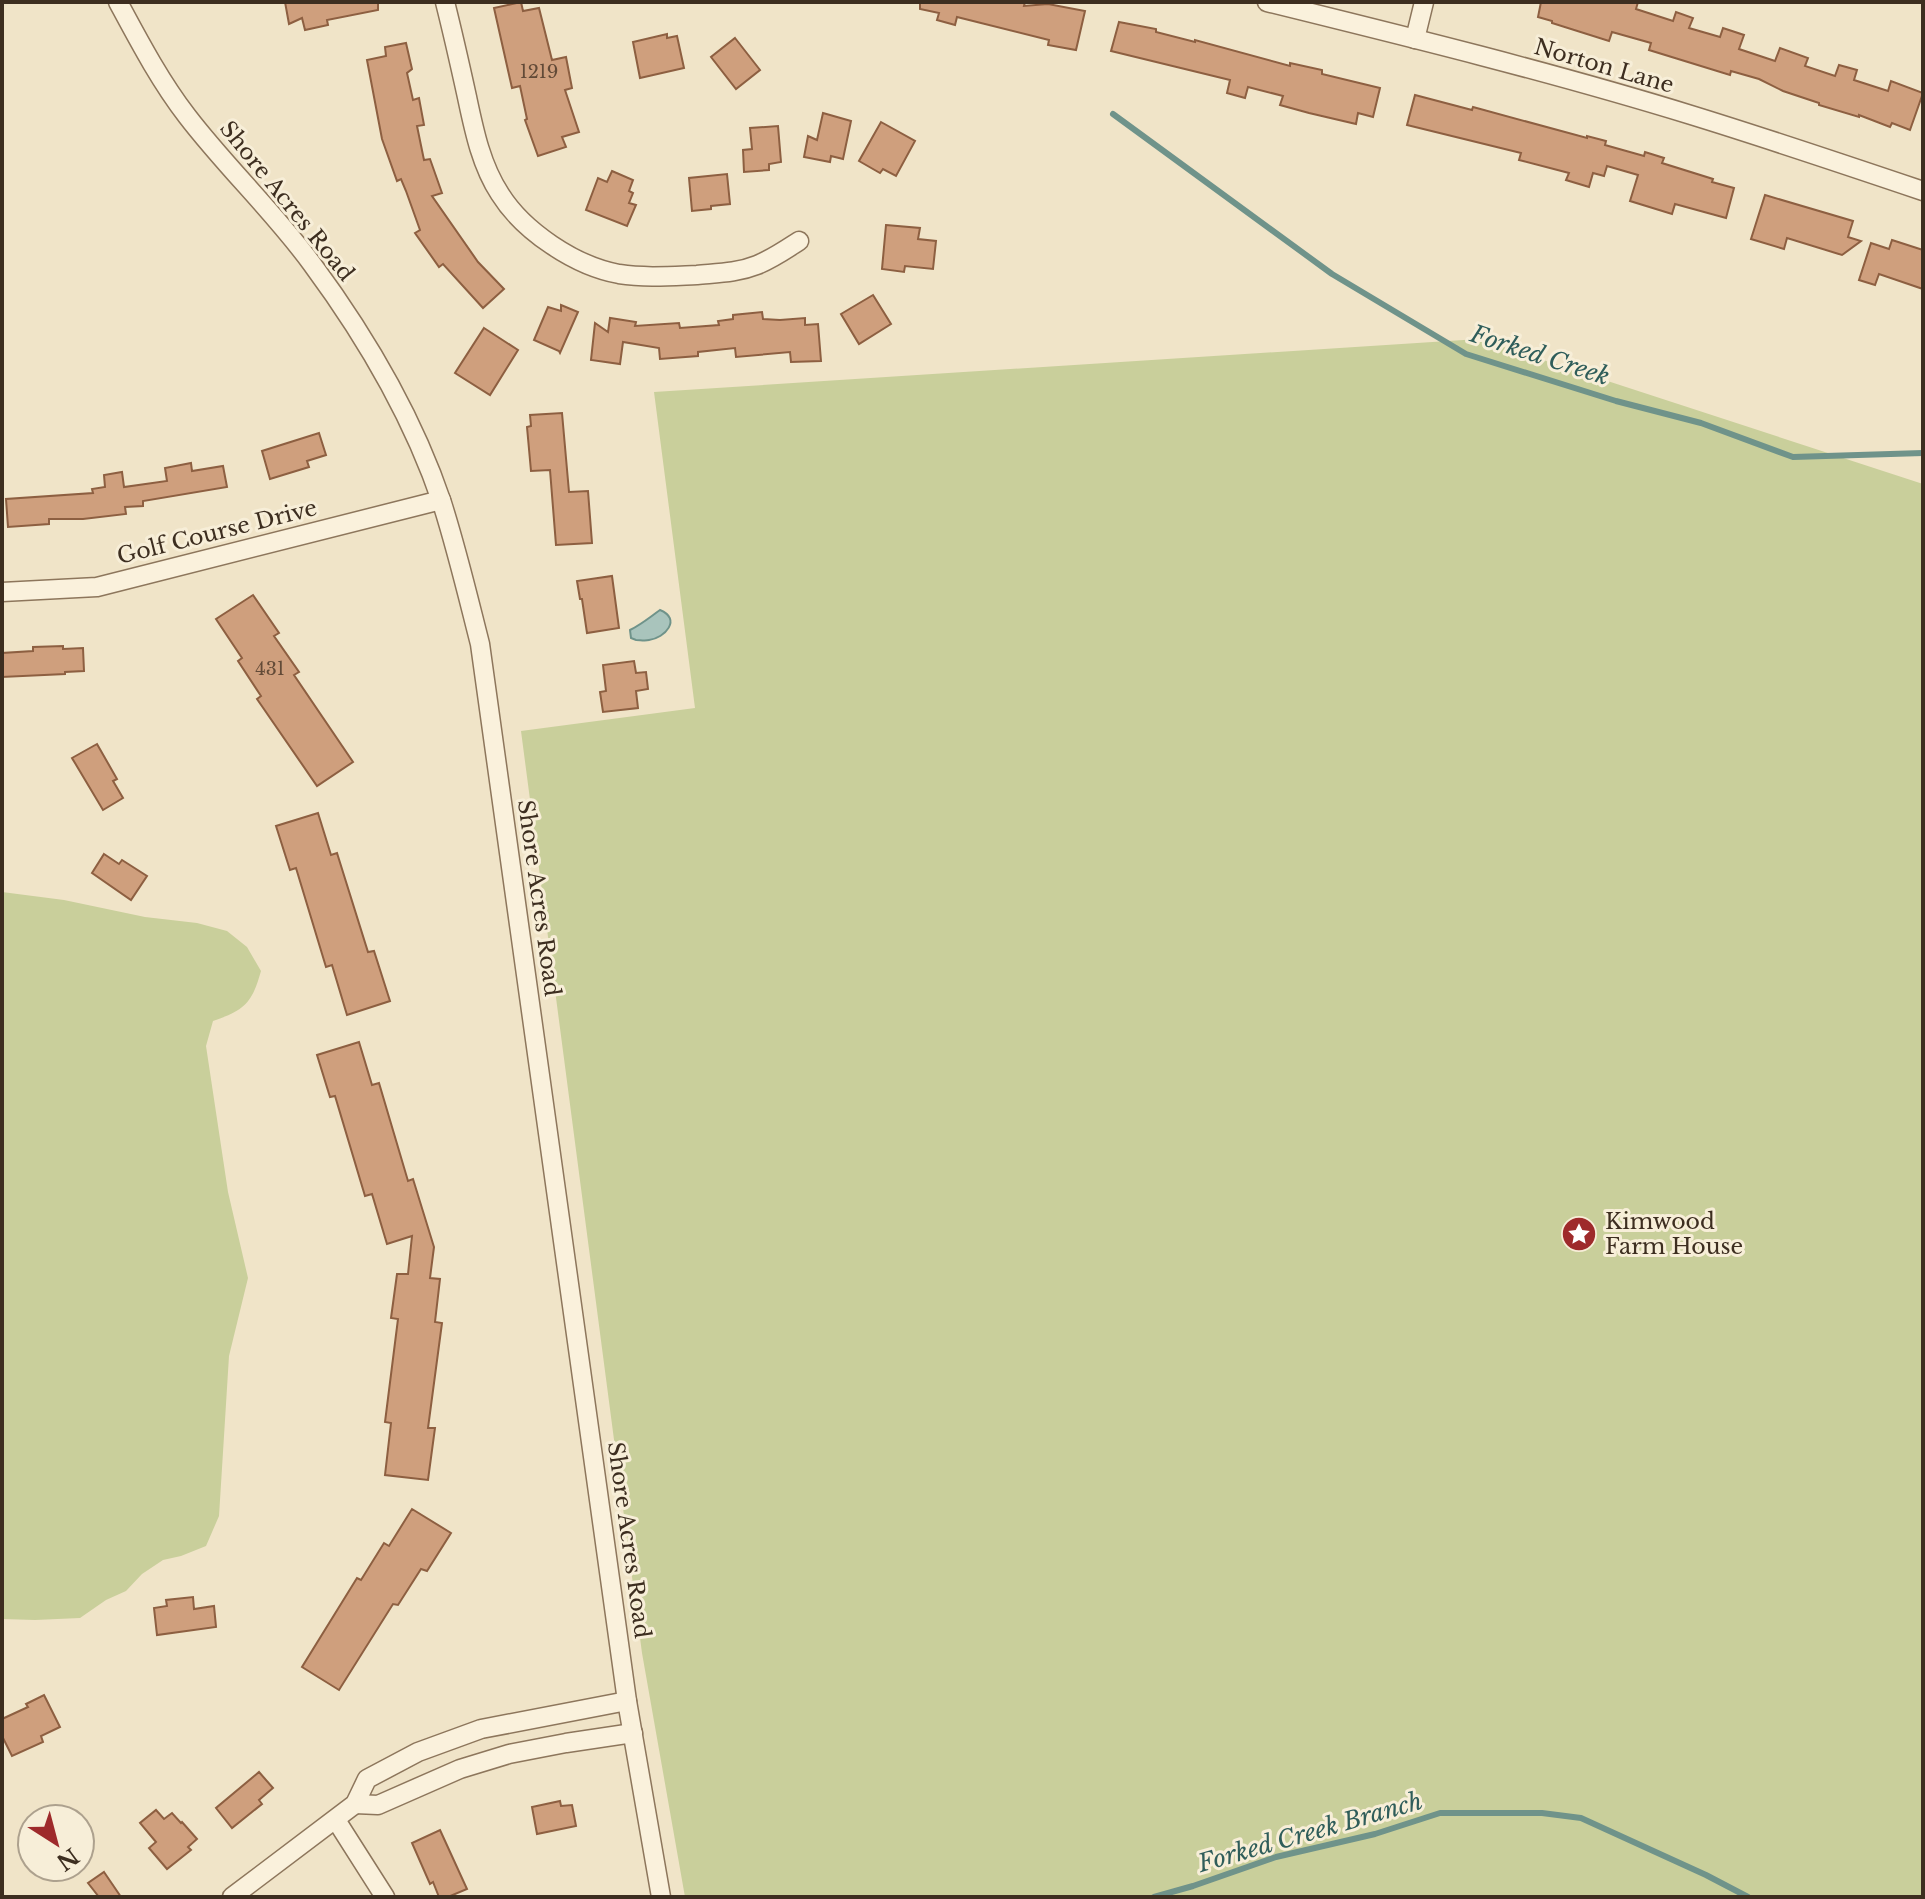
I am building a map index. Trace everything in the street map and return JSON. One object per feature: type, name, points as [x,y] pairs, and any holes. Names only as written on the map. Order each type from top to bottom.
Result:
[{"type":"street","name":"Shore Acres Road","points":[[118,2],[145,53],[186,115],[311,262],[370,350],[407,418],[441,500],[460,562],[480,644],[627,1701],[661,1897]]},
{"type":"street","points":[[445,2],[486,169],[501,196],[526,225],[554,247],[584,263],[616,274],[653,277],[736,272],[775,257],[799,241]]},
{"type":"street","name":"Norton Lane","points":[[1267,2],[1415,39],[1693,116],[1923,191]]},
{"type":"street","points":[[1415,39],[1424,2]]},
{"type":"street","name":"Golf Course Drive","points":[[2,592],[97,587],[441,500]]},
{"type":"street","points":[[232,1897],[355,1804],[367,1779],[418,1752],[481,1729],[627,1701]]},
{"type":"street","points":[[355,1804],[378,1805],[460,1769],[509,1754],[633,1733]]},
{"type":"street","points":[[336,1820],[385,1897]]},
{"type":"green space","points":[[1479,339],[1923,484],[1923,1897],[685,1897],[642,1653],[521,731],[695,708],[654,392]]},
{"type":"green space","points":[[2,892],[197,923],[227,931],[247,947],[261,971],[246,1004],[213,1021],[206,1046],[228,1192],[248,1278],[229,1356],[219,1516],[206,1546],[163,1560],[142,1574],[126,1591],[80,1618],[2,1619]]},
{"type":"water","points":[[660,610],[670,618],[669,628],[661,636],[647,640],[631,638],[630,630]]},
{"type":"building","points":[[285,2],[378,2],[378,10],[327,20],[328,25],[305,30],[302,18],[289,24]]},
{"type":"building","points":[[521,2],[523,11],[539,8],[552,60],[566,57],[572,88],[565,90],[579,132],[562,137],[566,147],[538,156],[525,120],[520,86],[512,88],[494,8]]},
{"type":"building","points":[[920,2],[1025,2],[1024,6],[1048,4],[1085,11],[1076,50],[1048,45],[1049,40],[957,17],[955,25],[937,20],[939,13],[920,9]]},
{"type":"building","points":[[1541,2],[1638,2],[1636,9],[1673,21],[1676,12],[1693,18],[1689,28],[1720,37],[1723,28],[1744,35],[1739,49],[1775,61],[1780,48],[1808,58],[1805,66],[1835,76],[1839,65],[1857,70],[1854,80],[1888,91],[1891,81],[1923,93],[1910,130],[1892,123],[1890,127],[1819,105],[1759,79],[1731,71],[1730,75],[1649,50],[1651,43],[1612,32],[1609,41],[1552,23],[1538,17]]},
{"type":"building","points":[[1119,22],[1156,29],[1156,32],[1290,66],[1290,63],[1322,70],[1322,74],[1380,88],[1373,117],[1358,113],[1356,124],[1309,113],[1280,105],[1283,96],[1248,87],[1245,98],[1227,93],[1230,80],[1111,51]]},
{"type":"building","points":[[667,34],[667,38],[677,36],[684,68],[640,78],[633,42]]},
{"type":"building","points":[[735,38],[760,70],[736,89],[711,57]]},
{"type":"building","points":[[406,43],[412,69],[407,73],[413,100],[419,98],[424,125],[417,126],[424,160],[430,159],[442,193],[432,196],[478,262],[504,289],[483,308],[443,264],[439,267],[415,233],[420,230],[382,139],[367,60],[386,56],[385,47]]},
{"type":"building","points":[[1415,95],[1606,141],[1605,145],[1644,156],[1645,152],[1664,158],[1662,163],[1734,188],[1726,218],[1675,204],[1672,214],[1630,201],[1638,175],[1607,166],[1604,176],[1593,173],[1589,187],[1566,180],[1569,173],[1519,160],[1521,153],[1407,125]]},
{"type":"building","points":[[823,113],[851,121],[843,159],[831,156],[830,162],[804,157],[808,136],[817,140]]},
{"type":"building","points":[[881,122],[915,141],[896,176],[883,169],[880,173],[859,161]]},
{"type":"building","points":[[778,126],[781,162],[769,164],[769,170],[744,172],[743,150],[752,149],[750,128]]},
{"type":"building","points":[[612,171],[633,180],[629,203],[636,205],[627,226],[586,210],[598,178],[607,182]]},
{"type":"building","points":[[727,174],[730,204],[692,211],[689,178]]},
{"type":"building","points":[[1765,195],[1853,221],[1848,237],[1861,241],[1842,255],[1787,238],[1784,249],[1751,239]]},
{"type":"building","points":[[886,225],[920,228],[918,239],[936,241],[933,269],[905,266],[904,272],[882,269]]},
{"type":"building","points":[[1892,240],[1923,250],[1923,289],[1879,274],[1875,285],[1859,280],[1871,243],[1889,249]]},
{"type":"building","points":[[873,295],[891,324],[859,344],[841,314]]},
{"type":"building","points":[[561,305],[578,312],[560,353],[534,340],[548,307],[561,311]]},
{"type":"building","points":[[762,312],[763,319],[805,318],[805,325],[818,324],[821,361],[791,362],[790,352],[736,357],[735,348],[698,352],[698,356],[660,359],[659,348],[623,342],[620,364],[591,360],[595,323],[608,332],[610,318],[636,322],[635,326],[679,323],[680,328],[719,325],[718,321],[733,319],[733,315]]},
{"type":"building","points":[[484,328],[518,350],[490,395],[455,373]]},
{"type":"building","points":[[562,413],[569,492],[588,491],[592,543],[556,545],[550,470],[531,471],[527,427],[531,426],[530,415]]},
{"type":"building","points":[[319,433],[326,455],[307,461],[309,467],[270,479],[262,451]]},
{"type":"building","points":[[191,463],[192,471],[223,466],[227,487],[143,501],[143,506],[125,507],[126,514],[49,519],[49,524],[8,527],[6,499],[93,493],[92,489],[105,487],[104,475],[122,472],[124,487],[167,481],[165,468]]},
{"type":"building","points":[[612,576],[619,628],[587,633],[577,581]]},
{"type":"building","points":[[253,595],[279,633],[274,636],[299,672],[294,675],[353,762],[317,786],[257,699],[261,696],[238,661],[242,658],[216,619]]},
{"type":"building","points":[[63,646],[63,649],[83,648],[84,671],[2,677],[2,653],[33,651],[33,647]]},
{"type":"building","points":[[634,661],[636,673],[646,672],[648,689],[636,691],[638,708],[603,712],[600,692],[606,691],[603,665]]},
{"type":"building","points":[[97,744],[117,779],[113,781],[123,798],[103,810],[72,758]]},
{"type":"building","points":[[318,813],[331,855],[337,853],[368,952],[374,951],[390,1001],[347,1015],[332,965],[326,967],[296,868],[290,870],[276,826]]},
{"type":"building","points":[[104,854],[119,864],[122,860],[147,876],[131,900],[92,873]]},
{"type":"building","points":[[359,1042],[372,1085],[379,1083],[408,1181],[413,1179],[434,1247],[430,1278],[440,1279],[435,1322],[442,1323],[428,1428],[435,1428],[428,1480],[385,1475],[391,1423],[385,1422],[398,1319],[391,1318],[397,1274],[408,1274],[412,1236],[387,1244],[372,1194],[365,1196],[335,1096],[330,1097],[317,1055]]},
{"type":"building","points":[[412,1509],[451,1533],[427,1571],[421,1569],[398,1605],[393,1604],[339,1690],[302,1667],[357,1578],[361,1580],[384,1543],[389,1546]]},
{"type":"building","points":[[193,1597],[194,1609],[214,1606],[216,1627],[157,1635],[154,1608],[167,1606],[166,1600]]},
{"type":"building","points":[[44,1695],[60,1727],[41,1736],[43,1742],[12,1756],[2,1736],[2,1719],[28,1707],[26,1704]]},
{"type":"building","points":[[259,1772],[273,1788],[259,1800],[262,1804],[232,1828],[216,1808]]},
{"type":"building","points":[[560,1801],[561,1806],[572,1805],[576,1826],[537,1834],[532,1807]]},
{"type":"building","points":[[156,1810],[164,1819],[172,1813],[197,1839],[188,1847],[191,1850],[167,1869],[149,1848],[156,1842],[140,1823]]},
{"type":"building","points":[[440,1830],[467,1889],[448,1897],[439,1897],[433,1882],[430,1884],[412,1843]]},
{"type":"building","points":[[104,1872],[121,1897],[99,1897],[88,1883],[96,1883],[96,1878]]},
{"type":"waterway","name":"Forked Creek","points":[[1113,114],[1332,274],[1466,354],[1616,401],[1701,423],[1793,457],[1923,453]]},
{"type":"waterway","name":"Forked Creek Branch","points":[[1154,1897],[1276,1857],[1375,1834],[1440,1813],[1542,1813],[1581,1818],[1748,1897]]},
{"type":"place","name":"Kimwood Farm House","points":[[1579,1234]]}]
